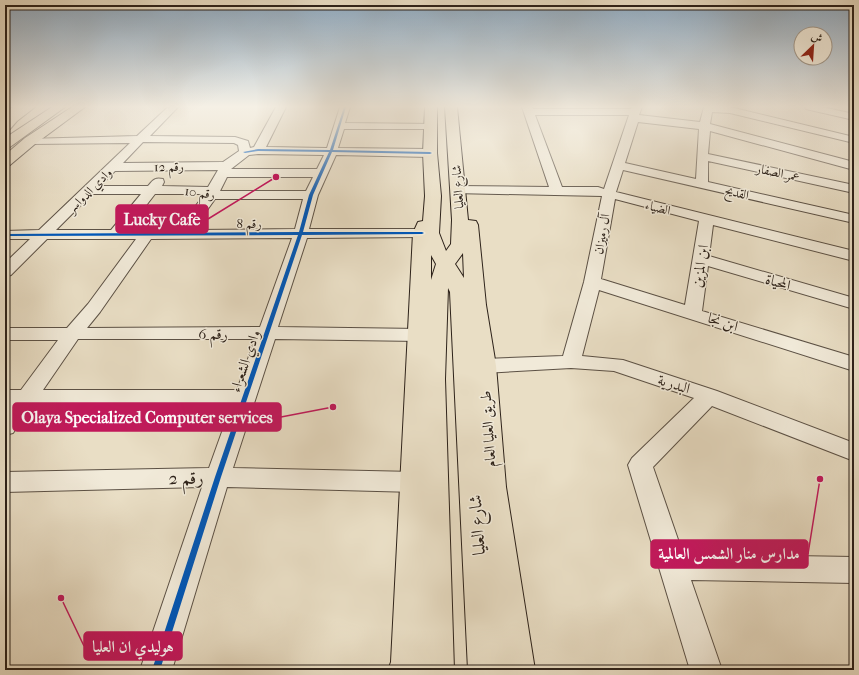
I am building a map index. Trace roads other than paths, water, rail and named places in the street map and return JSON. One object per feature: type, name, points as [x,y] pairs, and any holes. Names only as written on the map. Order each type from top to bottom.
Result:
[{"type":"main road","points":[[5,162],[34,138]]},
{"type":"main road","name":"شارع العليا","points":[[430,138],[433,196],[430,233],[434,246],[456,279],[460,292],[487,670]]},
{"type":"main road","name":"شارع العليا","points":[[435,670],[433,379],[439,285],[446,263],[460,245],[460,220],[454,138]]},
{"type":"main road","name":"طريق العليا العام","points":[[458,190],[469,213],[476,305],[484,366],[492,487],[516,670]]},
{"type":"main road","points":[[407,670],[409,662],[422,233],[433,196]]},
{"type":"street","points":[[182,234],[211,195],[224,170],[252,151],[260,138]]},
{"type":"street","name":"وادي الشعراء","points":[[156,670],[218,477],[301,233],[311,195],[335,138]]},
{"type":"street","points":[[537,138],[557,191]]},
{"type":"street","name":"آل رميزان","points":[[571,362],[592,282],[609,194],[628,138]]},
{"type":"street","points":[[702,184],[703,138]]},
{"type":"street","points":[[752,138],[854,166]]},
{"type":"street","points":[[30,141],[140,139],[235,140],[244,143],[252,151],[430,153]]},
{"type":"street","name":"وادي الدواسر","points":[[5,272],[140,139]]},
{"type":"street","points":[[841,162],[854,152]]},
{"type":"street","name":"عمر الصفار","points":[[702,156],[854,189]]},
{"type":"street","name":"القديح","points":[[619,165],[854,219]]},
{"type":"street","points":[[116,234],[170,166]]},
{"type":"street","name":"رقم 12","points":[[112,167],[170,166],[224,170],[321,173]]},
{"type":"street","name":"رقم 10","points":[[88,190],[204,190],[211,195],[311,195]]},
{"type":"street","name":"الضياء","points":[[458,190],[598,191],[854,256]]},
{"type":"street","name":"ابن المزين","points":[[693,312],[707,219]]},
{"type":"street","name":"رقم 8","points":[[5,235],[422,233]]},
{"type":"street","points":[[5,427],[147,234]]},
{"type":"street","name":"المحياة","points":[[701,259],[854,304]]},
{"type":"street","name":"ابن نجا","points":[[592,282],[693,312],[854,364]]},
{"type":"street","name":"رقم 6","points":[[5,334],[268,333],[420,335]]},
{"type":"street","name":"البدرية","points":[[484,366],[571,362],[616,365],[709,396],[854,452]]},
{"type":"street","points":[[706,670],[640,465],[709,396]]},
{"type":"street","points":[[5,397],[246,397]]},
{"type":"street","name":"رقم 2","points":[[5,482],[218,477],[415,482]]},
{"type":"street","points":[[673,567],[854,570]]},
{"type":"place","name":"Lucky Cafe","points":[[276,177]]},
{"type":"place","name":"Olaya Specialized Computer services","points":[[333,407]]},
{"type":"place","name":"مدارس منار الشمس العالمية","points":[[820,479]]},
{"type":"place","name":"هوليدي ان العليا","points":[[61,598]]}]
